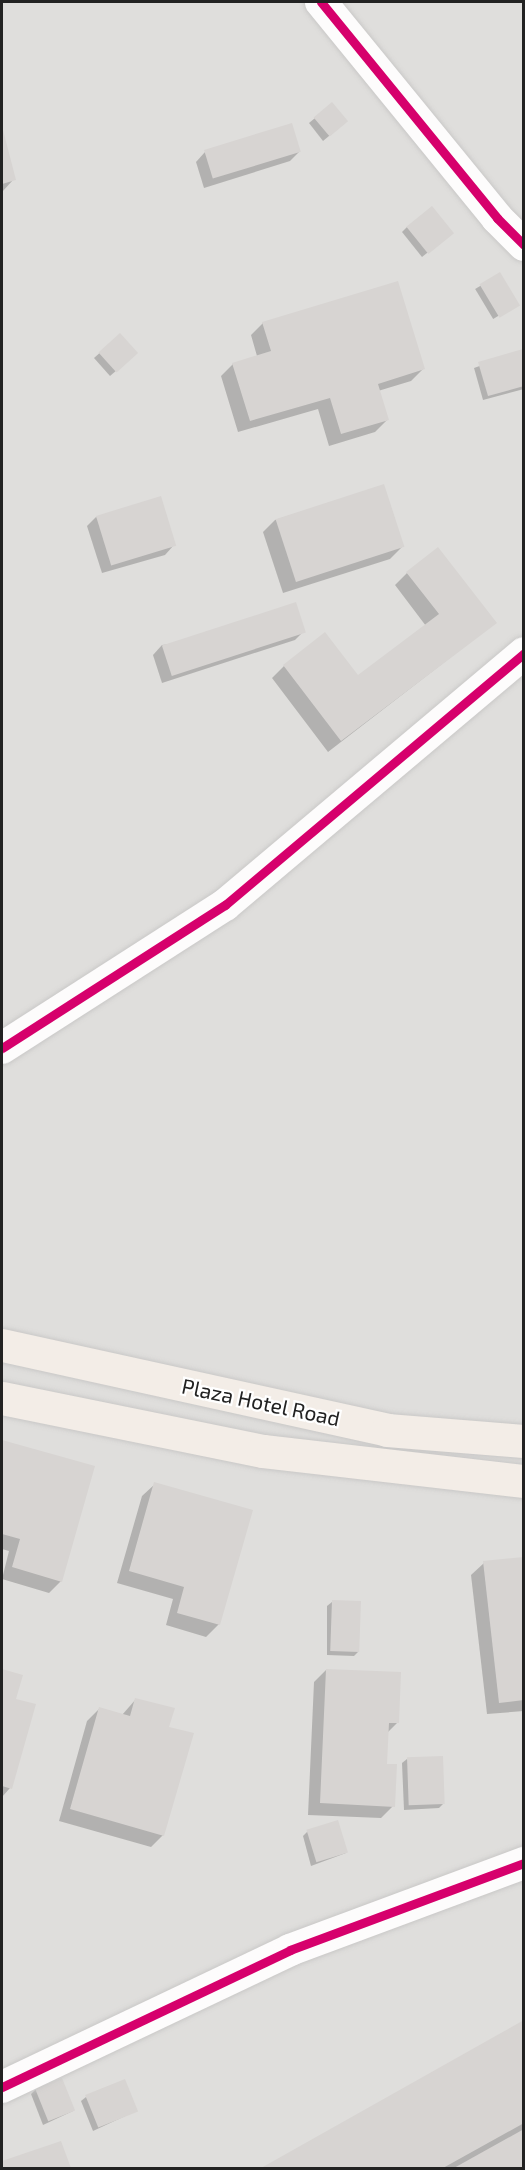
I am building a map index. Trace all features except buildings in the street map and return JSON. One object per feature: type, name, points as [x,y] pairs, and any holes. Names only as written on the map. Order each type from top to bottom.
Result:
[{"type":"main road","name":"Plaza Hotel Road","points":[[2,1345],[387,1430],[524,1441]]},
{"type":"main road","name":"Plaza Hotel Road","points":[[2,1398],[263,1451],[524,1481]]},
{"type":"street","points":[[321,2],[497,218],[524,245]]},
{"type":"street","points":[[2,1048],[225,905],[524,653]]},
{"type":"street","points":[[2,2086],[290,1950],[524,1863]]},
{"type":"shaded area","points":[[2,2],[523,2],[523,2168],[2,2168]]},
{"type":"cycle path","points":[[321,2],[497,218],[524,245]]},
{"type":"cycle path","points":[[2,1048],[225,905],[524,653]]},
{"type":"cycle path","points":[[2,2087],[290,1950],[524,1863]]}]
